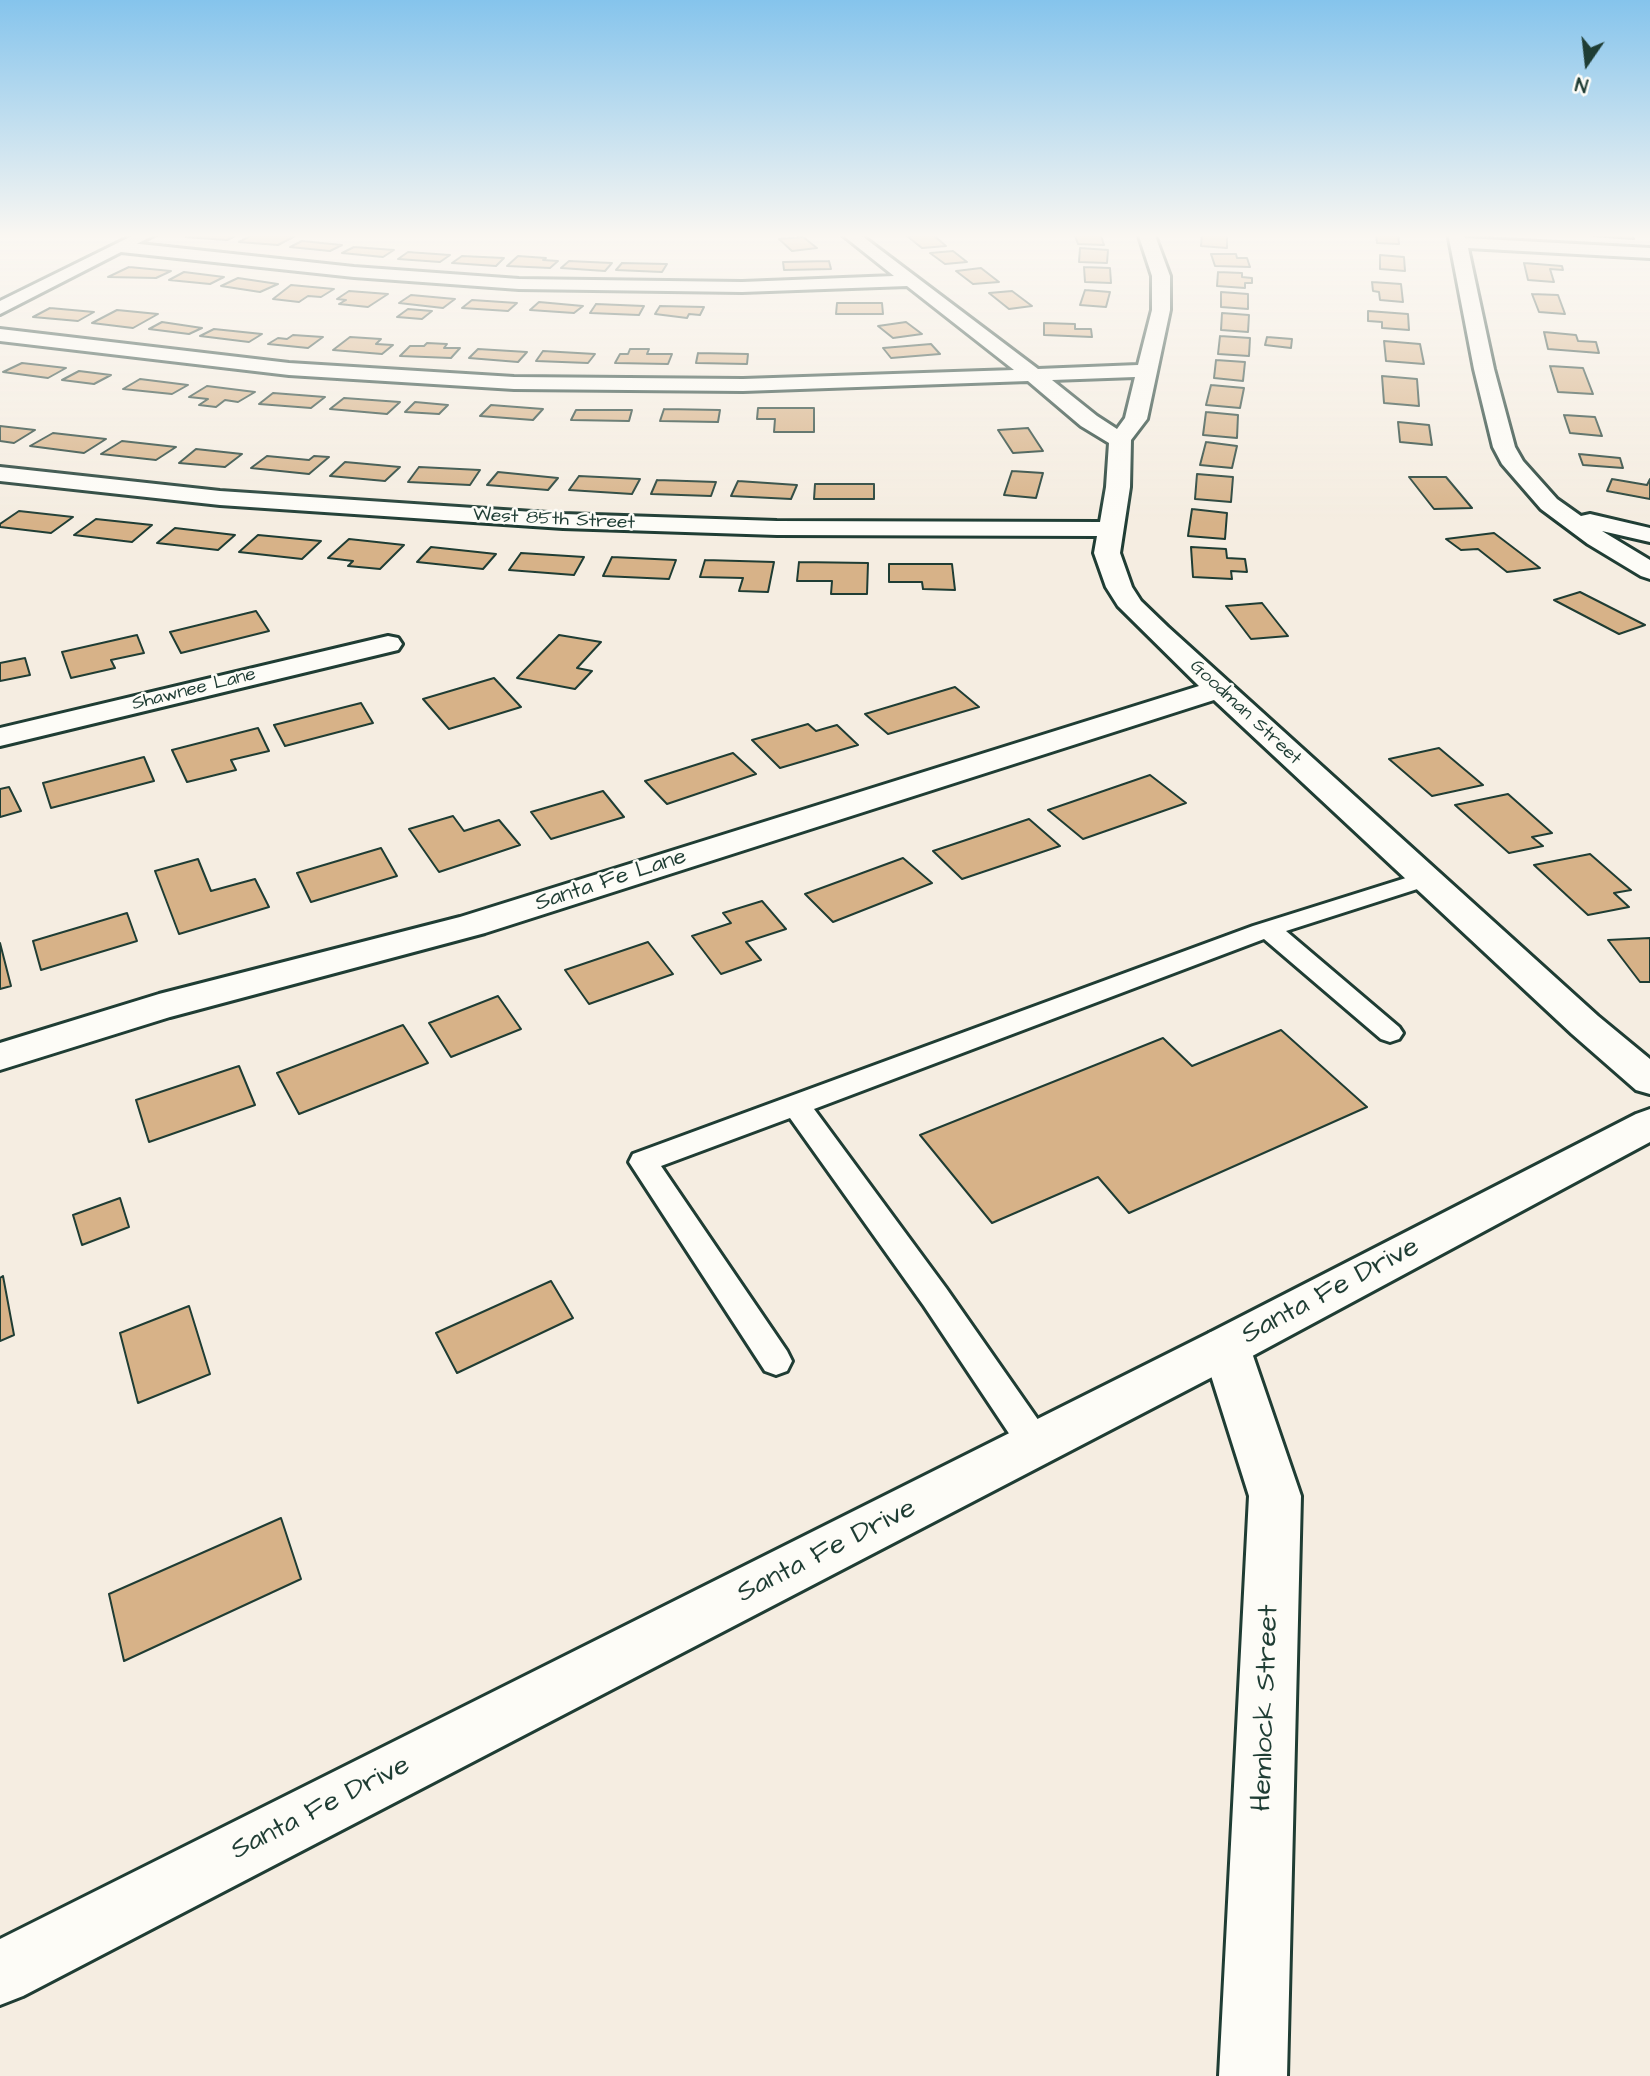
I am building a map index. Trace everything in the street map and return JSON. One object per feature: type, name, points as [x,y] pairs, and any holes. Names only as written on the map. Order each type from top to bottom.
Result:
[{"type":"street","points":[[975,330],[1089,421],[1120,440]]},
{"type":"street","name":"Goodman Street","points":[[1158,330],[1136,419],[1120,440],[1118,487],[1107,552],[1110,565],[1131,606],[1585,1026],[1650,1080]]},
{"type":"street","points":[[1476,330],[1504,447],[1513,464],[1536,491],[1561,513],[1597,539],[1650,571]]},
{"type":"street","points":[[0,335],[289,369],[514,383],[743,385],[1148,371]]},
{"type":"street","name":"West 85th Street","points":[[0,474],[234,499],[563,521],[790,528],[1110,528]]},
{"type":"street","points":[[1561,513],[1650,535]]},
{"type":"street","name":"Shawnee Lane","points":[[0,737],[388,644]]},
{"type":"street","name":"Santa Fe Lane","points":[[0,1057],[159,1007],[472,925],[1218,689]]},
{"type":"street","name":"Santa Fe Drive","points":[[0,1973],[1037,1445],[1650,1124]]},
{"type":"street","name":"Hemlock Street","points":[[1226,1347],[1275,1496],[1253,2076]]},
{"type":"lane","points":[[776,1361],[643,1162],[1268,929],[1425,879]]},
{"type":"lane","points":[[1268,929],[1390,1032]]},
{"type":"lane","points":[[796,1105],[935,1297],[1037,1445]]},
{"type":"building","points":[[156,330],[198,330],[189,334]]},
{"type":"building","points":[[212,330],[262,334],[249,342],[200,336]]},
{"type":"building","points":[[883,330],[917,330],[922,334],[893,338]]},
{"type":"building","points":[[1044,330],[1091,330],[1092,337],[1044,335]]},
{"type":"building","points":[[1544,332],[1576,335],[1578,341],[1596,342],[1599,353],[1548,349]]},
{"type":"building","points":[[293,335],[323,337],[308,348],[268,344],[278,338],[287,339]]},
{"type":"building","points":[[1220,336],[1250,338],[1249,356],[1218,354]]},
{"type":"building","points":[[350,337],[381,339],[376,344],[393,345],[382,354],[333,350]]},
{"type":"building","points":[[1267,337],[1292,339],[1291,348],[1265,345]]},
{"type":"building","points":[[1384,341],[1420,344],[1424,364],[1386,361]]},
{"type":"building","points":[[427,343],[447,344],[444,348],[460,348],[451,358],[400,356],[410,346],[424,346]]},
{"type":"building","points":[[931,344],[940,354],[891,358],[883,348]]},
{"type":"building","points":[[478,349],[527,352],[518,362],[469,358]]},
{"type":"building","points":[[630,349],[649,349],[647,354],[672,354],[668,364],[615,363],[620,354],[628,354]]},
{"type":"building","points":[[543,351],[595,354],[588,363],[536,361]]},
{"type":"building","points":[[698,353],[748,354],[747,364],[696,363]]},
{"type":"building","points":[[1216,360],[1245,362],[1243,381],[1214,378]]},
{"type":"building","points":[[22,363],[66,368],[48,378],[3,372]]},
{"type":"building","points":[[1550,366],[1583,368],[1593,394],[1558,392]]},
{"type":"building","points":[[79,371],[111,375],[94,384],[62,380]]},
{"type":"building","points":[[1382,376],[1417,379],[1419,406],[1384,403]]},
{"type":"building","points":[[140,379],[188,385],[172,394],[123,389]]},
{"type":"building","points":[[1211,385],[1244,388],[1240,408],[1206,405]]},
{"type":"building","points":[[207,386],[255,392],[238,402],[225,400],[216,407],[199,405],[208,399],[189,397]]},
{"type":"building","points":[[273,393],[325,397],[311,408],[259,404]]},
{"type":"building","points":[[344,398],[400,402],[387,414],[330,409]]},
{"type":"building","points":[[415,402],[448,405],[439,414],[405,412]]},
{"type":"building","points":[[491,405],[543,409],[533,420],[480,416]]},
{"type":"building","points":[[758,408],[814,408],[814,432],[774,432],[775,419],[757,419]]},
{"type":"building","points":[[664,409],[720,410],[718,422],[660,421]]},
{"type":"building","points":[[576,410],[632,410],[629,421],[571,420]]},
{"type":"building","points":[[1206,412],[1238,415],[1237,438],[1203,435]]},
{"type":"building","points":[[1564,415],[1595,417],[1602,436],[1570,433]]},
{"type":"building","points":[[1398,422],[1429,425],[1432,445],[1400,442]]},
{"type":"building","points":[[0,426],[35,430],[14,443],[0,441]]},
{"type":"building","points":[[1028,428],[1043,451],[1013,453],[998,430]]},
{"type":"building","points":[[53,433],[106,439],[84,453],[30,446]]},
{"type":"building","points":[[122,441],[176,447],[156,460],[101,454]]},
{"type":"building","points":[[1206,442],[1237,446],[1232,468],[1200,465]]},
{"type":"building","points":[[196,449],[242,454],[225,467],[179,463]]},
{"type":"building","points":[[1579,454],[1620,458],[1623,468],[1583,465]]},
{"type":"building","points":[[267,456],[309,460],[314,456],[329,457],[309,474],[251,468]]},
{"type":"building","points":[[345,462],[400,467],[385,481],[330,476]]},
{"type":"building","points":[[419,467],[480,470],[470,485],[408,482]]},
{"type":"building","points":[[1012,471],[1043,473],[1036,498],[1004,495]]},
{"type":"building","points":[[498,472],[558,478],[548,490],[487,485]]},
{"type":"building","points":[[1197,474],[1233,477],[1231,502],[1195,499]]},
{"type":"building","points":[[579,476],[640,479],[632,494],[569,490]]},
{"type":"building","points":[[1409,477],[1446,477],[1472,508],[1434,509]]},
{"type":"building","points":[[1612,479],[1647,485],[1650,479],[1650,499],[1607,491]]},
{"type":"building","points":[[657,480],[716,482],[711,496],[651,494]]},
{"type":"building","points":[[738,481],[797,485],[791,499],[731,496]]},
{"type":"building","points":[[815,484],[874,484],[874,499],[814,499]]},
{"type":"building","points":[[1192,509],[1227,513],[1225,539],[1188,536]]},
{"type":"building","points":[[19,511],[73,517],[51,533],[0,527],[0,524]]},
{"type":"building","points":[[96,519],[152,525],[132,542],[74,535]]},
{"type":"building","points":[[175,528],[235,535],[218,550],[157,543]]},
{"type":"building","points":[[1494,533],[1540,568],[1507,572],[1478,549],[1461,550],[1446,539]]},
{"type":"building","points":[[258,535],[321,541],[302,559],[239,552]]},
{"type":"building","points":[[349,539],[404,545],[380,569],[348,566],[353,561],[328,558]]},
{"type":"building","points":[[431,547],[496,554],[483,569],[417,562]]},
{"type":"building","points":[[1191,547],[1226,549],[1227,558],[1245,559],[1247,572],[1231,571],[1232,579],[1193,577]]},
{"type":"building","points":[[521,553],[584,557],[574,575],[509,570]]},
{"type":"building","points":[[612,557],[676,560],[669,579],[603,576]]},
{"type":"building","points":[[705,560],[774,562],[768,592],[739,591],[743,578],[700,577]]},
{"type":"building","points":[[799,562],[868,563],[867,594],[831,594],[832,581],[797,581]]},
{"type":"building","points":[[889,564],[952,564],[955,590],[923,589],[922,582],[889,582]]},
{"type":"building","points":[[1580,592],[1645,625],[1619,634],[1554,600]]},
{"type":"building","points":[[1262,603],[1288,636],[1251,639],[1226,606]]},
{"type":"building","points":[[256,611],[269,631],[181,653],[170,632]]},
{"type":"building","points":[[137,635],[144,653],[111,660],[115,668],[71,678],[62,652]]},
{"type":"building","points":[[559,635],[601,642],[577,668],[592,671],[575,689],[517,678]]},
{"type":"building","points":[[25,658],[30,675],[0,681],[0,663]]},
{"type":"building","points":[[494,678],[521,707],[449,729],[423,699]]},
{"type":"building","points":[[955,687],[979,707],[888,734],[865,714]]},
{"type":"building","points":[[361,703],[373,723],[285,746],[274,725]]},
{"type":"building","points":[[808,724],[816,731],[837,725],[858,745],[780,768],[752,740]]},
{"type":"building","points":[[258,728],[269,751],[231,760],[236,770],[187,782],[172,750]]},
{"type":"building","points":[[1439,748],[1483,785],[1432,796],[1389,759]]},
{"type":"building","points":[[733,753],[756,774],[667,804],[645,781]]},
{"type":"building","points":[[144,757],[154,781],[51,808],[43,783]]},
{"type":"building","points":[[1150,775],[1186,803],[1083,839],[1048,810]]},
{"type":"building","points":[[9,787],[21,811],[0,817],[0,789]]},
{"type":"building","points":[[603,791],[624,817],[551,839],[531,812]]},
{"type":"building","points":[[1508,794],[1552,833],[1532,837],[1543,846],[1509,853],[1455,805]]},
{"type":"building","points":[[453,816],[464,831],[499,820],[520,845],[439,872],[409,829]]},
{"type":"building","points":[[1029,819],[1060,846],[962,879],[933,851]]},
{"type":"building","points":[[381,848],[397,876],[311,902],[297,873]]},
{"type":"building","points":[[1590,854],[1631,890],[1614,893],[1629,907],[1588,915],[1534,865]]},
{"type":"building","points":[[903,858],[932,883],[833,922],[805,894]]},
{"type":"building","points":[[198,859],[211,891],[255,879],[269,907],[179,934],[155,871]]},
{"type":"building","points":[[762,901],[786,929],[746,942],[761,960],[721,974],[692,936],[731,923],[723,913]]},
{"type":"building","points":[[127,913],[137,941],[41,970],[33,941]]},
{"type":"building","points":[[1650,938],[1650,982],[1640,982],[1608,940]]},
{"type":"building","points":[[648,942],[673,974],[589,1004],[565,970]]},
{"type":"building","points":[[0,943],[11,986],[0,989]]},
{"type":"building","points":[[498,996],[521,1029],[451,1057],[429,1023]]},
{"type":"building","points":[[403,1025],[428,1063],[299,1114],[277,1073]]},
{"type":"building","points":[[1281,1030],[1367,1107],[1129,1213],[1098,1177],[992,1223],[920,1135],[1163,1038],[1192,1066]]},
{"type":"building","points":[[239,1066],[255,1105],[149,1142],[136,1100]]},
{"type":"building","points":[[120,1198],[129,1227],[82,1245],[73,1215]]},
{"type":"building","points":[[3,1276],[14,1335],[0,1341],[0,1278]]},
{"type":"building","points":[[551,1281],[573,1318],[457,1373],[436,1333]]},
{"type":"building","points":[[189,1306],[210,1374],[138,1403],[120,1333]]},
{"type":"building","points":[[281,1518],[301,1579],[124,1661],[109,1594]]}]
